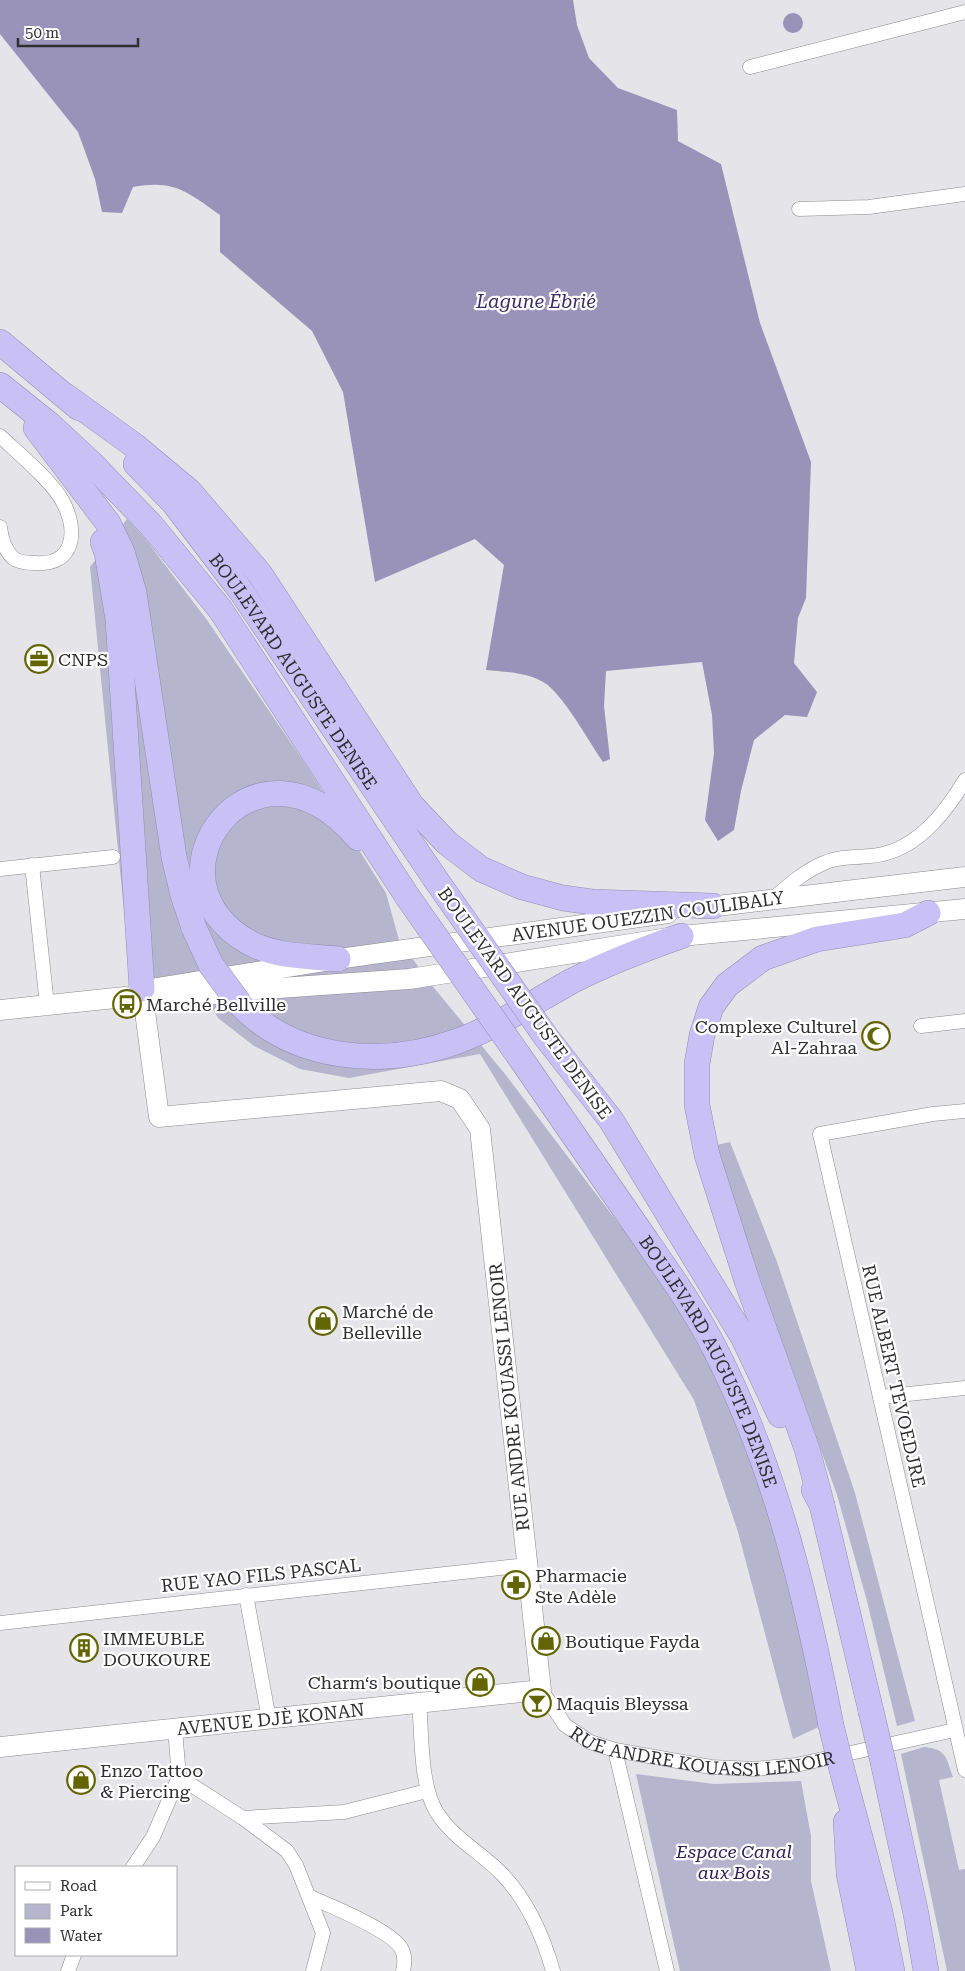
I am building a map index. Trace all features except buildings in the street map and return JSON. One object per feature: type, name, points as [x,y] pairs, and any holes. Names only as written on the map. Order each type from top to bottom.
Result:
[{"type":"highway","name":"BOULEVARD AUGUSTE DENISE","points":[[0,342],[67,397],[174,503],[241,591],[434,877],[546,1038],[610,1120],[743,1337],[822,1505],[883,1762],[916,1914],[926,1971]]},
{"type":"highway","name":"BOULEVARD AUGUSTE DENISE","points":[[6,391],[50,425],[91,463],[150,524],[220,609],[407,896],[670,1276],[716,1349],[748,1417],[784,1523],[811,1622],[831,1725],[880,1912],[892,1971]]},
{"type":"highway","points":[[6,391],[108,523],[122,552],[134,593],[174,857],[183,896],[194,928],[211,965],[239,1003],[256,1020],[285,1037],[317,1050],[354,1057],[393,1056],[424,1052],[458,1041],[501,1022],[573,981],[624,956],[681,936]]},
{"type":"highway","points":[[67,397],[136,446],[189,490],[260,574],[412,806],[447,843],[481,869],[522,887],[564,898],[592,902],[713,906]]},
{"type":"highway","points":[[72,477],[97,527],[107,553],[118,620],[137,996]]},
{"type":"highway","points":[[338,959],[276,952],[251,944],[233,932],[215,913],[204,889],[202,867],[207,844],[218,824],[234,806],[256,796],[280,792],[304,797],[348,825],[407,896]]},
{"type":"highway","points":[[822,1505],[807,1448],[747,1281],[707,1155],[697,1105],[697,1064],[702,1036],[711,1007],[727,985],[763,958],[817,939],[905,925],[928,913]]},
{"type":"highway","name":"BOULEVARD AUGUSTE DENISE","points":[[842,1770],[850,1874],[870,1971]]},
{"type":"street","points":[[750,67],[965,12]]},
{"type":"street","points":[[799,209],[869,207],[965,194]]},
{"type":"street","points":[[0,436],[62,500],[71,522],[71,544],[61,557],[44,564],[25,563],[14,559],[5,547],[0,527]]},
{"type":"street","points":[[774,898],[800,876],[826,862],[847,857],[871,856],[893,850],[910,842],[928,829],[951,804],[965,780]]},
{"type":"street","points":[[0,869],[114,856]]},
{"type":"street","points":[[32,865],[47,1005]]},
{"type":"street","name":"AVENUE OUEZZIN COULIBALY","points":[[137,996],[338,959],[774,898],[965,877]]},
{"type":"street","name":"AVENUE OUEZZIN COULIBALY","points":[[0,1010],[137,996],[409,979],[681,936],[965,909]]},
{"type":"street","name":"RUE ANDRE KOUASSI LENOIR","points":[[137,996],[159,1117],[441,1091],[460,1099],[480,1129],[541,1690],[565,1725],[590,1742],[615,1750],[711,1767],[755,1769],[796,1765],[956,1730]]},
{"type":"street","points":[[921,1026],[965,1021]]},
{"type":"street","name":"RUE ALBERT TEVOEDJRE","points":[[965,1111],[933,1114],[820,1134],[965,1770]]},
{"type":"street","points":[[880,1397],[965,1388]]},
{"type":"street","name":"RUE YAO FILS PASCAL","points":[[0,1623],[527,1565]]},
{"type":"street","points":[[246,1595],[269,1719]]},
{"type":"street","name":"AVENUE DJÈ KONAN","points":[[0,1747],[541,1690]]},
{"type":"street","points":[[419,1702],[427,1791],[436,1811],[455,1834],[503,1875],[528,1909],[543,1937],[553,1971]]},
{"type":"street","points":[[134,1866],[153,1837],[179,1777],[175,1729]]},
{"type":"street","points":[[615,1750],[668,1971]]},
{"type":"street","points":[[179,1777],[243,1818],[287,1851],[296,1865],[323,1933],[313,1971]]},
{"type":"street","points":[[243,1818],[344,1812],[427,1791]]},
{"type":"street","points":[[310,1897],[350,1915],[391,1938],[400,1947],[404,1957],[403,1971]]},
{"type":"street","points":[[68,1971],[74,1956]]},
{"type":"green space","points":[[127,519],[143,536],[207,620],[308,768],[386,893],[399,940],[430,983],[505,1074],[663,1282],[707,1355],[738,1420],[771,1519],[825,1724],[793,1739],[738,1532],[694,1400],[480,1054],[349,1078],[300,1069],[254,1046],[218,1018],[211,1006],[134,1012],[90,567]]},
{"type":"green space","points":[[730,1142],[777,1262],[855,1493],[915,1721],[897,1726],[867,1601],[837,1495],[712,1146]]},
{"type":"green space","points":[[924,1747],[941,1752],[947,1760],[953,1777],[939,1780],[959,1870],[965,1869],[965,1971],[947,1971],[901,1754]]},
{"type":"green space","name":"Espace Canal aux Bois","points":[[636,1774],[714,1784],[801,1781],[811,1836],[811,1881],[831,1971],[680,1971]]},
{"type":"water","name":"Lagune Ébrié","points":[[0,0],[573,0],[577,25],[589,58],[618,88],[677,110],[678,141],[721,164],[760,323],[811,462],[806,598],[798,618],[794,663],[817,692],[807,717],[785,715],[754,740],[741,791],[734,830],[718,841],[705,820],[714,753],[712,715],[702,662],[606,671],[604,706],[610,759],[603,762],[579,724],[546,684],[530,676],[486,670],[504,565],[475,539],[375,582],[343,392],[312,331],[220,252],[220,215],[189,194],[170,186],[147,185],[133,187],[122,213],[102,212],[95,179],[78,132],[0,34]]},
{"type":"water","points":[[793,13],[800,16],[803,23],[800,30],[793,33],[786,30],[783,23],[786,16]]},
{"type":"place","name":"CNPS","points":[[39,659]]},
{"type":"place","name":"Marché Bellville","points":[[127,1004]]},
{"type":"place","name":"Complexe Culturel Al-Zahraa","points":[[876,1036]]},
{"type":"place","name":"Marché de Belleville","points":[[323,1321]]},
{"type":"place","name":"Pharmacie Ste Adèle","points":[[516,1585]]},
{"type":"place","name":"Boutique Fayda","points":[[546,1641]]},
{"type":"place","name":"IMMEUBLE DOUKOURE","points":[[84,1648]]},
{"type":"place","name":"Charm‘s boutique","points":[[480,1682]]},
{"type":"place","name":"Maquis Bleyssa","points":[[537,1703]]},
{"type":"place","name":"Enzo Tattoo & Piercing","points":[[81,1780]]}]
